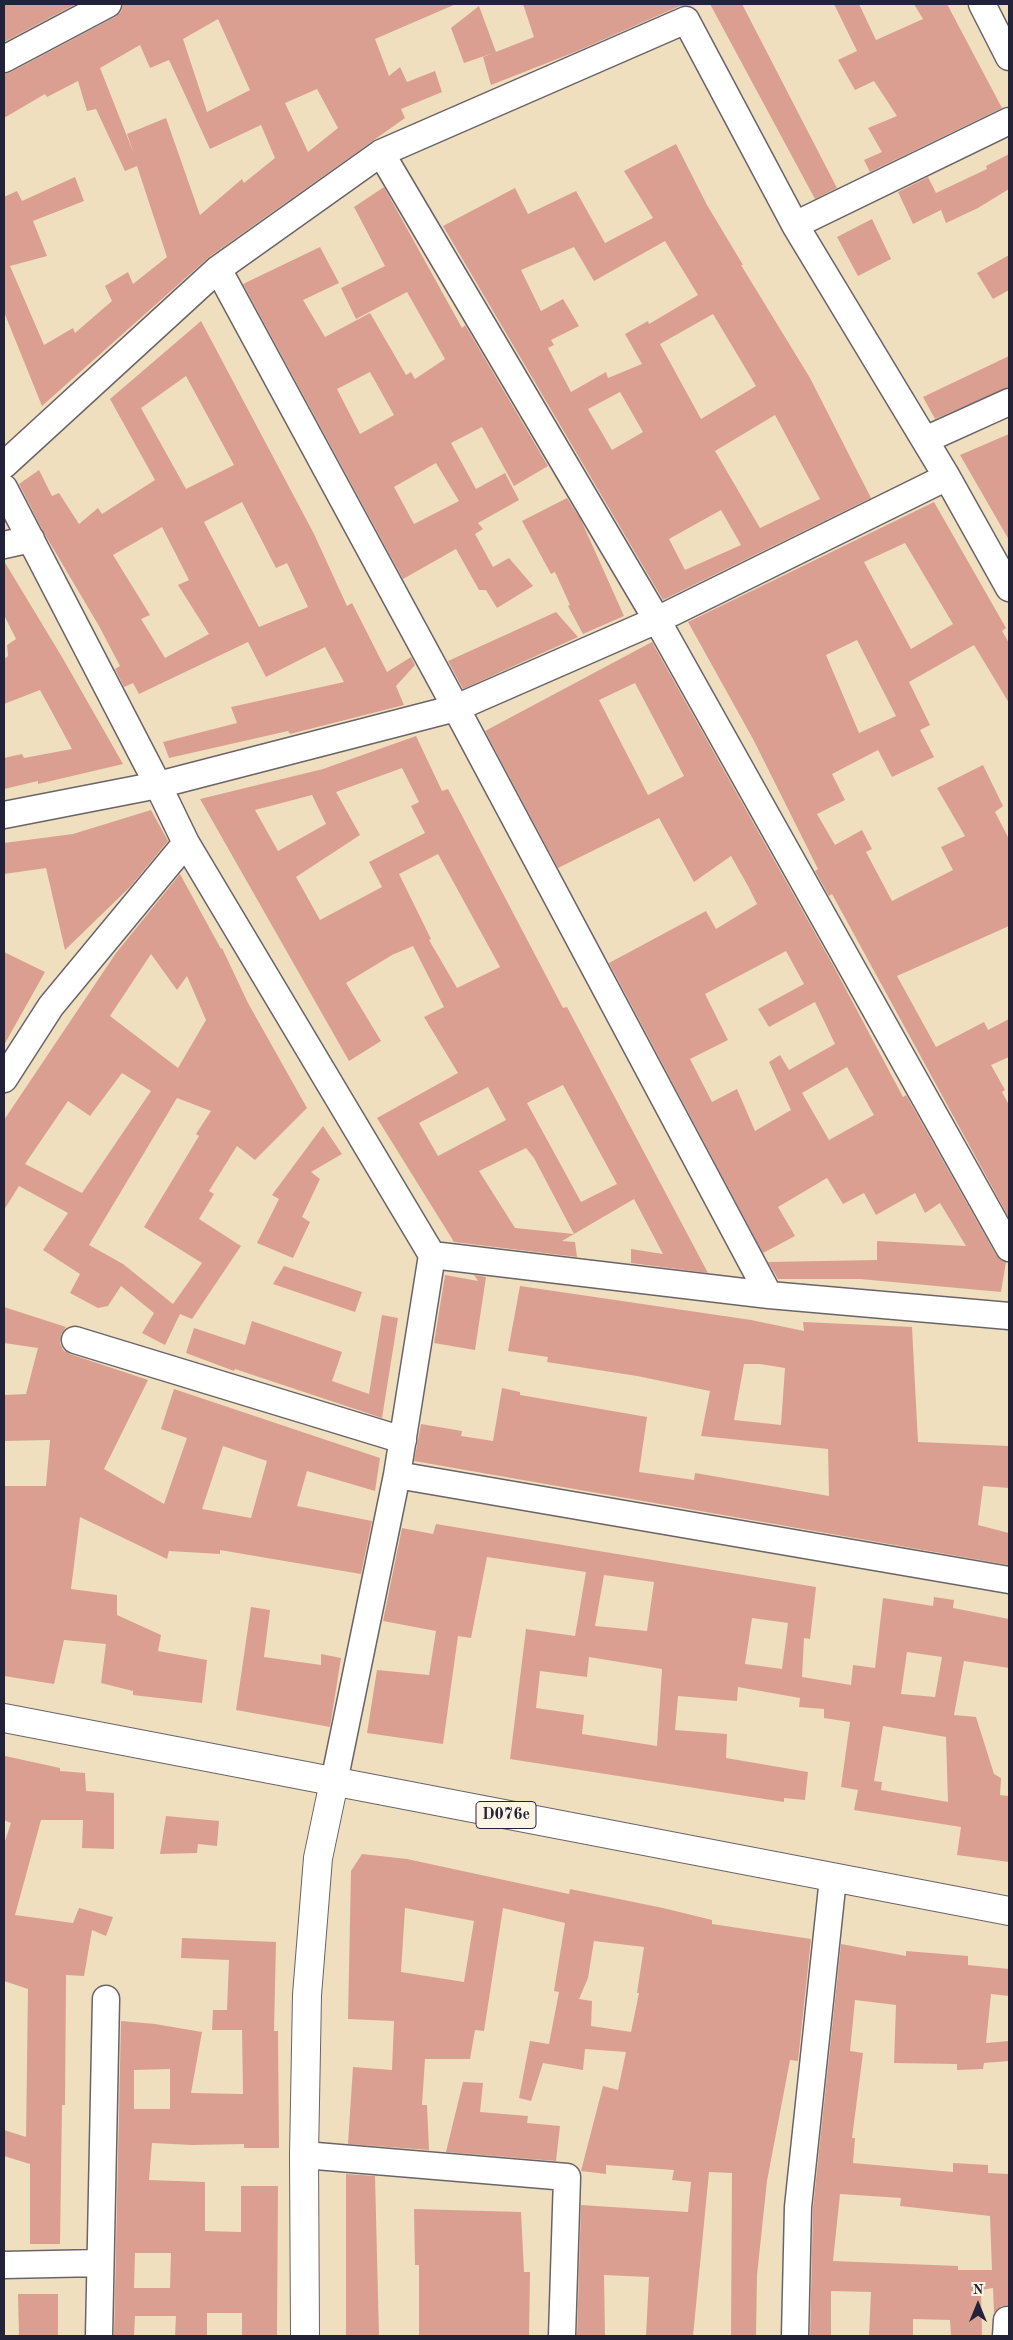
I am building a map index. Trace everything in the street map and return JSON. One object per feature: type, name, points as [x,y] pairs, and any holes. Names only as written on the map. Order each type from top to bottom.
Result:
[{"type":"main road","name":"D076e","points":[[4,1718],[1009,1911]]},
{"type":"main road","points":[[305,2336],[304,2155],[308,1995],[318,1858],[334,1782]]},
{"type":"street","points":[[4,59],[108,4]]},
{"type":"street","points":[[982,4],[1009,57]]},
{"type":"street","points":[[4,465],[218,269],[381,153],[686,20],[795,225],[947,477],[1009,588]]},
{"type":"street","points":[[795,225],[1009,122]]},
{"type":"street","points":[[381,153],[657,620],[1009,1248]]},
{"type":"street","points":[[218,269],[456,708],[769,1295]]},
{"type":"street","points":[[925,440],[1009,402]]},
{"type":"street","points":[[4,814],[158,785],[456,708],[657,620],[947,477]]},
{"type":"street","points":[[4,488],[158,785],[186,843],[432,1255],[403,1440],[334,1782]]},
{"type":"street","points":[[4,545],[31,539]]},
{"type":"street","points":[[4,1079],[51,1006],[186,843]]},
{"type":"street","points":[[432,1255],[769,1295],[1009,1316]]},
{"type":"street","points":[[76,1340],[403,1440]]},
{"type":"street","points":[[396,1475],[1009,1580]]},
{"type":"street","points":[[795,2336],[798,2207],[833,1878]]},
{"type":"street","points":[[99,2336],[106,1999]]},
{"type":"street","points":[[304,2155],[567,2177],[562,2336]]},
{"type":"street","points":[[4,2265],[100,2262]]},
{"type":"building","points":[[4,4],[76,4],[4,42]]},
{"type":"building","points":[[123,4],[456,4],[375,39],[389,76],[400,67],[407,82],[435,71],[442,92],[401,109],[405,118],[209,257],[42,406],[4,312],[4,197],[17,191],[22,201],[75,177],[84,201],[33,221],[47,256],[10,266],[44,345],[73,328],[75,333],[112,301],[105,286],[128,272],[133,284],[167,257],[137,166],[125,171],[96,109],[87,111],[78,81],[47,97],[45,94],[4,118],[4,74],[115,17],[121,12]],"holes":[[[218,19],[250,90],[207,112],[183,39]],[[140,45],[150,68],[169,60],[210,149],[261,125],[275,158],[244,183],[242,179],[200,215],[166,118],[127,134],[134,154],[100,68]],[[317,89],[338,128],[308,152],[285,103]]]},
{"type":"building","points":[[523,4],[696,5],[680,6],[575,52],[491,85],[483,57],[534,37]]},
{"type":"building","points":[[710,4],[742,4],[837,188],[815,199]]},
{"type":"building","points":[[834,4],[859,4],[876,40],[923,19],[914,4],[947,4],[1002,108],[870,172],[864,160],[882,152],[868,128],[897,116],[874,81],[855,90],[838,60],[857,51]]},
{"type":"building","points":[[479,6],[496,52],[464,63],[451,28]]},
{"type":"building","points":[[676,144],[707,205],[743,265],[741,265],[810,378],[871,498],[663,600],[443,226],[515,188],[528,214],[576,191],[605,243],[653,218],[624,171]],"holes":[[[665,241],[698,295],[649,324],[648,321],[625,334],[642,364],[608,378],[606,372],[571,392],[548,348],[554,345],[551,340],[579,326],[563,299],[541,311],[521,270],[574,247],[594,281]],[[713,314],[756,386],[701,419],[660,344]],[[620,392],[643,432],[612,450],[588,409]],[[775,415],[820,499],[760,528],[715,451]],[[721,510],[741,545],[685,570],[669,539]]]},
{"type":"building","points":[[1009,154],[1009,189],[978,208],[946,223],[941,210],[913,224],[898,192],[928,177],[936,193],[987,169],[986,166]]},
{"type":"building","points":[[384,187],[462,328],[465,325],[548,466],[514,486],[482,427],[451,443],[476,489],[505,473],[519,500],[478,523],[483,529],[475,534],[493,567],[509,558],[533,586],[497,608],[486,590],[479,590],[456,549],[403,579],[243,284],[320,247],[339,283],[303,300],[325,337],[370,313],[406,375],[411,372],[415,379],[445,359],[407,292],[356,319],[341,288],[385,266],[354,207]],"holes":[[[370,372],[394,415],[360,434],[337,389]],[[436,463],[459,501],[414,524],[394,487]]]},
{"type":"building","points":[[872,219],[891,259],[858,276],[837,237]]},
{"type":"building","points":[[1009,255],[1009,290],[993,299],[977,273]]},
{"type":"building","points":[[201,321],[314,534],[347,606],[352,603],[387,672],[411,657],[415,665],[396,686],[404,705],[290,734],[288,731],[169,758],[163,742],[237,723],[231,707],[344,682],[325,647],[266,677],[248,642],[139,694],[133,683],[124,687],[115,669],[120,666],[99,626],[44,533],[19,484],[39,470],[52,496],[59,493],[79,524],[98,508],[102,514],[155,480],[110,399]],"holes":[[[186,376],[234,465],[186,489],[141,408]],[[242,502],[276,568],[287,563],[308,607],[259,627],[204,522]],[[162,527],[189,580],[178,585],[209,634],[165,658],[141,619],[150,615],[113,555]]]},
{"type":"building","points":[[1009,356],[1009,387],[935,419],[923,397]]},
{"type":"building","points":[[1009,434],[1009,540],[960,455]]},
{"type":"building","points":[[567,498],[581,520],[624,616],[583,634],[568,606],[570,605],[555,572],[551,574],[522,521]]},
{"type":"building","points":[[934,502],[1006,628],[1002,631],[1009,643],[1009,703],[974,645],[909,682],[930,725],[920,730],[934,757],[892,777],[878,750],[832,774],[845,800],[817,814],[835,845],[862,830],[872,849],[866,852],[892,901],[953,870],[941,847],[965,836],[937,788],[983,765],[1003,806],[995,812],[1009,839],[1009,926],[897,976],[936,1047],[984,1022],[988,1030],[1009,1019],[1009,1057],[991,1065],[1005,1090],[1002,1092],[1009,1105],[1009,1218],[832,894],[829,896],[815,871],[818,869],[753,739],[688,622]],"holes":[[[905,543],[953,624],[911,649],[864,562]],[[857,640],[896,716],[859,733],[826,655]]]},
{"type":"building","points":[[4,561],[123,764],[38,784],[38,781],[4,789],[4,758],[22,754],[24,758],[72,749],[40,690],[4,704],[4,659],[8,656],[7,645],[16,639],[4,615]]},
{"type":"building","points":[[556,612],[578,637],[463,689],[448,661]]},
{"type":"building","points":[[652,642],[834,967],[903,1097],[906,1095],[996,1255],[1006,1262],[1001,1292],[860,1279],[778,1279],[768,1262],[877,1260],[877,1241],[966,1246],[940,1203],[925,1213],[915,1193],[876,1215],[864,1193],[843,1204],[827,1178],[778,1207],[795,1236],[763,1253],[609,963],[706,911],[716,929],[757,904],[748,886],[731,856],[694,882],[659,818],[558,868],[485,731]],"holes":[[[635,683],[684,776],[648,795],[599,700]],[[786,951],[804,984],[758,1009],[769,1027],[815,1002],[835,1044],[789,1070],[780,1055],[769,1062],[791,1110],[755,1131],[737,1089],[712,1102],[690,1059],[728,1040],[705,994]],[[847,1067],[874,1115],[829,1140],[802,1093]]]},
{"type":"building","points":[[416,736],[442,791],[448,789],[563,1008],[567,1007],[708,1273],[631,1263],[631,1249],[663,1254],[634,1199],[574,1234],[562,1241],[575,1242],[577,1257],[454,1242],[377,1118],[458,1073],[424,1017],[444,1007],[413,946],[392,955],[346,983],[381,1041],[349,1061],[200,799],[323,769]],"holes":[[[402,768],[419,802],[411,806],[425,833],[369,862],[382,887],[320,920],[296,877],[360,835],[336,792]],[[312,795],[326,824],[278,851],[255,810]],[[438,854],[500,967],[457,988],[429,940],[431,939],[399,874]],[[563,1085],[617,1184],[581,1202],[527,1103]],[[488,1087],[506,1120],[438,1156],[419,1123]],[[526,1148],[534,1158],[574,1234],[515,1228],[479,1171]]]},
{"type":"building","points":[[151,810],[168,841],[130,887],[65,950],[46,868],[4,874],[4,843],[73,834]]},
{"type":"building","points":[[180,874],[222,948],[248,1003],[307,1108],[255,1160],[237,1146],[209,1191],[214,1194],[199,1219],[241,1246],[192,1319],[180,1314],[165,1345],[142,1333],[154,1313],[121,1286],[108,1306],[98,1308],[70,1293],[80,1274],[43,1250],[68,1213],[19,1186],[4,1210],[4,1120],[116,953]],"holes":[[[151,954],[177,990],[187,976],[206,1020],[178,1068],[110,1016]],[[122,1073],[151,1091],[82,1193],[25,1164],[68,1101],[90,1116]],[[177,1098],[211,1111],[196,1134],[199,1136],[144,1227],[202,1263],[173,1304],[123,1264],[89,1245]]]},
{"type":"building","points":[[4,952],[45,972],[4,1045]]},
{"type":"building","points":[[323,1126],[342,1154],[311,1172],[320,1179],[302,1217],[310,1222],[293,1258],[257,1243],[279,1199],[272,1195]]},
{"type":"building","points":[[284,1266],[362,1292],[355,1312],[273,1284]]},
{"type":"building","points":[[445,1275],[478,1281],[474,1275],[486,1277],[475,1350],[434,1343]]},
{"type":"building","points":[[520,1286],[751,1320],[804,1331],[803,1322],[912,1327],[918,1442],[1009,1446],[1009,1488],[983,1486],[978,1525],[1009,1533],[1009,1565],[414,1461],[421,1424],[462,1431],[461,1436],[493,1441],[502,1388],[520,1392],[520,1395],[647,1417],[639,1472],[694,1480],[695,1473],[829,1496],[828,1449],[701,1436],[710,1391],[637,1376],[547,1362],[548,1357],[508,1351]],"holes":[[[744,1364],[760,1364],[785,1368],[781,1425],[734,1420]]]},
{"type":"building","points":[[4,1307],[66,1327],[61,1335],[60,1343],[63,1350],[70,1354],[148,1380],[104,1469],[164,1504],[187,1438],[161,1429],[174,1389],[380,1458],[375,1491],[307,1471],[297,1506],[372,1521],[361,1574],[220,1550],[220,1554],[169,1551],[167,1559],[80,1517],[71,1589],[117,1595],[117,1615],[161,1635],[158,1651],[207,1660],[202,1703],[133,1695],[133,1691],[101,1683],[106,1644],[64,1640],[54,1684],[4,1676],[4,1486],[46,1486],[50,1440],[4,1441],[4,1395],[26,1394],[38,1348],[4,1343]],"holes":[[[223,1446],[267,1461],[251,1518],[202,1509]]]},
{"type":"building","points":[[382,1315],[398,1318],[382,1418],[235,1369],[234,1371],[186,1353],[194,1328],[245,1345],[252,1321],[342,1352],[332,1381],[369,1394]]},
{"type":"building","points":[[436,1524],[816,1587],[810,1639],[804,1638],[802,1677],[851,1685],[853,1665],[875,1668],[883,1598],[933,1606],[934,1597],[954,1600],[953,1608],[1009,1619],[1009,1668],[964,1661],[954,1715],[976,1717],[994,1774],[1001,1778],[1000,1795],[1009,1796],[1009,1862],[957,1855],[961,1827],[854,1810],[858,1790],[841,1787],[850,1722],[824,1718],[824,1709],[799,1707],[800,1698],[738,1687],[737,1701],[678,1696],[675,1730],[727,1734],[726,1758],[808,1772],[805,1800],[784,1798],[784,1802],[510,1759],[526,1629],[575,1636],[586,1572],[487,1557],[471,1638],[458,1636],[443,1744],[367,1733],[377,1670],[429,1675],[436,1631],[383,1621],[402,1528],[433,1534]],"holes":[[[604,1575],[654,1582],[647,1631],[595,1626]],[[752,1618],[788,1623],[782,1669],[745,1664]],[[907,1652],[942,1657],[935,1697],[901,1694]],[[589,1657],[662,1669],[657,1746],[582,1734],[584,1715],[536,1708],[540,1671],[587,1677]],[[883,1726],[946,1737],[948,1802],[881,1790],[882,1782],[874,1781]]]},
{"type":"building","points":[[251,1607],[270,1610],[264,1657],[321,1665],[321,1654],[341,1658],[330,1727],[236,1710]]},
{"type":"building","points":[[5,1756],[60,1768],[60,1771],[85,1773],[86,1791],[114,1793],[114,1849],[82,1848],[83,1820],[41,1820],[15,1915],[73,1923],[79,1908],[113,1917],[106,1936],[92,1930],[84,1976],[66,1975],[65,2105],[62,2105],[60,2244],[30,2244],[30,2164],[4,2156],[4,2130],[26,2137],[28,1989],[4,1981],[4,1844],[11,1823],[4,1820]]},
{"type":"building","points":[[166,1816],[219,1821],[217,1846],[198,1844],[197,1853],[160,1854]]},
{"type":"building","points":[[362,1854],[407,1859],[569,1894],[570,1889],[663,1908],[712,1920],[712,1924],[811,1939],[798,2061],[790,2060],[767,2181],[757,2275],[756,2336],[731,2336],[732,2173],[709,2172],[693,2336],[646,2336],[649,2277],[604,2275],[605,2336],[577,2336],[581,2205],[688,2212],[691,2182],[672,2180],[674,2170],[606,2165],[606,2174],[581,2171],[603,2086],[618,2090],[626,2052],[585,2049],[583,2070],[543,2063],[531,2101],[519,2098],[530,2041],[549,2044],[559,1992],[554,1991],[565,1923],[503,1908],[484,2031],[475,2030],[470,2059],[425,2059],[422,2105],[427,2105],[429,2150],[348,2144],[353,2067],[392,2070],[394,2021],[348,2019],[351,1871]],"holes":[[[405,1908],[474,1921],[464,1982],[401,1972]],[[594,1941],[644,1947],[637,1993],[639,1993],[631,2032],[591,2026],[592,2001],[579,1999],[588,1978]]]},
{"type":"building","points":[[182,1938],[276,1942],[274,2031],[278,2031],[279,2148],[244,2148],[244,2144],[192,2145],[152,2143],[149,2180],[205,2182],[205,2231],[241,2232],[241,2186],[278,2186],[277,2336],[242,2336],[242,2313],[207,2313],[207,2336],[175,2336],[176,2316],[135,2316],[134,2336],[114,2336],[121,2021],[155,2024],[202,2032],[191,2093],[243,2094],[242,2030],[212,2030],[213,2010],[227,2010],[229,1960],[181,1958]],"holes":[[[170,2069],[170,2109],[134,2109],[134,2070]],[[135,2253],[171,2253],[170,2288],[134,2288]]]},
{"type":"building","points":[[841,1944],[906,1956],[906,1951],[968,1956],[968,1965],[1009,1969],[1009,1996],[991,1994],[986,2043],[1009,2041],[1009,2061],[984,2063],[983,2069],[957,2070],[957,2064],[894,2063],[896,2005],[855,2000],[850,2051],[863,2053],[852,2138],[855,2138],[853,2163],[953,2172],[953,2163],[988,2165],[988,2173],[1009,2174],[1009,2305],[1001,2306],[994,2313],[993,2288],[981,2290],[982,2336],[951,2336],[950,2320],[913,2319],[913,2336],[869,2336],[871,2292],[831,2291],[831,2336],[810,2336],[813,2208]],"holes":[[[840,2194],[901,2198],[900,2206],[990,2216],[992,2270],[958,2270],[958,2266],[833,2261]]]},
{"type":"building","points":[[463,2082],[483,2083],[480,2112],[528,2116],[527,2123],[560,2126],[556,2161],[446,2152]]},
{"type":"building","points":[[346,2174],[375,2176],[379,2336],[346,2336]]},
{"type":"building","points":[[414,2209],[521,2212],[524,2272],[530,2272],[529,2336],[419,2336],[419,2265],[415,2265]]},
{"type":"building","points":[[18,2294],[58,2294],[58,2336],[19,2336]]}]
